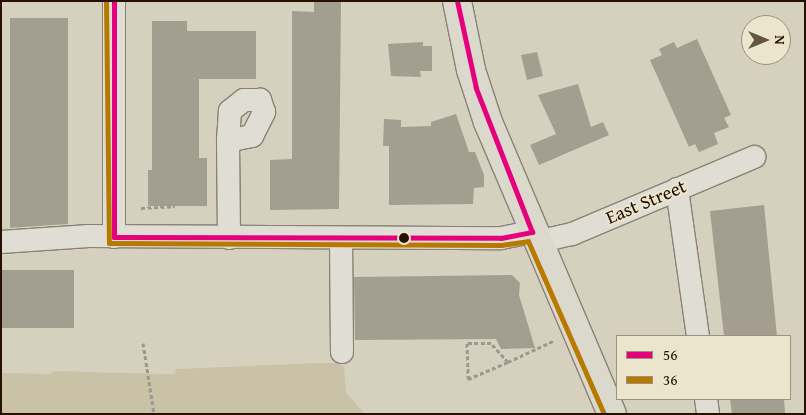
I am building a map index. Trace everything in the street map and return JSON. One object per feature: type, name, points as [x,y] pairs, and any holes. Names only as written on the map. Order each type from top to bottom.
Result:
[{"type":"main road","points":[[457,1],[476,88],[534,237],[612,414]]},
{"type":"street","points":[[114,1],[114,237]]},
{"type":"street","points":[[228,142],[229,238]]},
{"type":"street","name":"East Street","points":[[1,242],[114,237],[501,238],[572,234],[754,157]]},
{"type":"street","points":[[677,189],[698,335]]},
{"type":"street","points":[[341,238],[342,352]]},
{"type":"street","points":[[706,400],[708,414]]},
{"type":"path","points":[[141,208],[175,206]]},
{"type":"path","points":[[508,362],[491,343],[467,343],[468,379],[508,362],[553,341]]},
{"type":"path","points":[[143,343],[154,414]]},
{"type":"shaded area","points":[[338,363],[344,367],[346,393],[365,414],[1,414],[1,373],[51,374],[52,371],[175,374],[176,369]]},
{"type":"building","points":[[314,2],[341,2],[339,209],[270,210],[270,160],[292,159],[292,11],[314,12]]},
{"type":"building","points":[[10,18],[68,18],[68,224],[10,228]]},
{"type":"building","points":[[152,21],[187,21],[187,31],[256,31],[256,79],[199,79],[199,158],[207,158],[207,206],[148,206],[148,170],[152,170]]},
{"type":"building","points":[[697,39],[731,115],[724,118],[729,127],[714,133],[718,144],[699,152],[695,144],[689,147],[650,60],[662,55],[659,49],[674,42],[677,48]]},
{"type":"building","points":[[423,42],[423,46],[432,46],[432,71],[420,71],[421,77],[391,76],[388,44]]},
{"type":"building","points":[[537,52],[543,76],[527,80],[521,55]]},
{"type":"building","points":[[578,84],[591,127],[603,122],[609,135],[539,165],[530,145],[556,134],[538,95]]},
{"type":"building","points":[[456,114],[469,152],[475,152],[484,175],[484,187],[474,188],[473,204],[389,205],[389,146],[383,146],[384,119],[401,120],[401,127],[431,126],[431,122]]},
{"type":"building","points":[[764,205],[777,335],[724,335],[710,211]]},
{"type":"building","points":[[1,270],[74,270],[74,328],[1,328]]},
{"type":"building","points":[[512,275],[520,283],[519,295],[535,348],[501,349],[496,339],[355,340],[354,277]]},
{"type":"building","points":[[730,400],[784,400],[785,413],[732,414]]},
{"type":"transit line","name":"36","points":[[106,1],[109,243],[501,245],[528,241],[604,414]]},
{"type":"transit line","name":"56","points":[[114,1],[114,237],[501,238],[532,232],[476,88],[457,1]]}]
